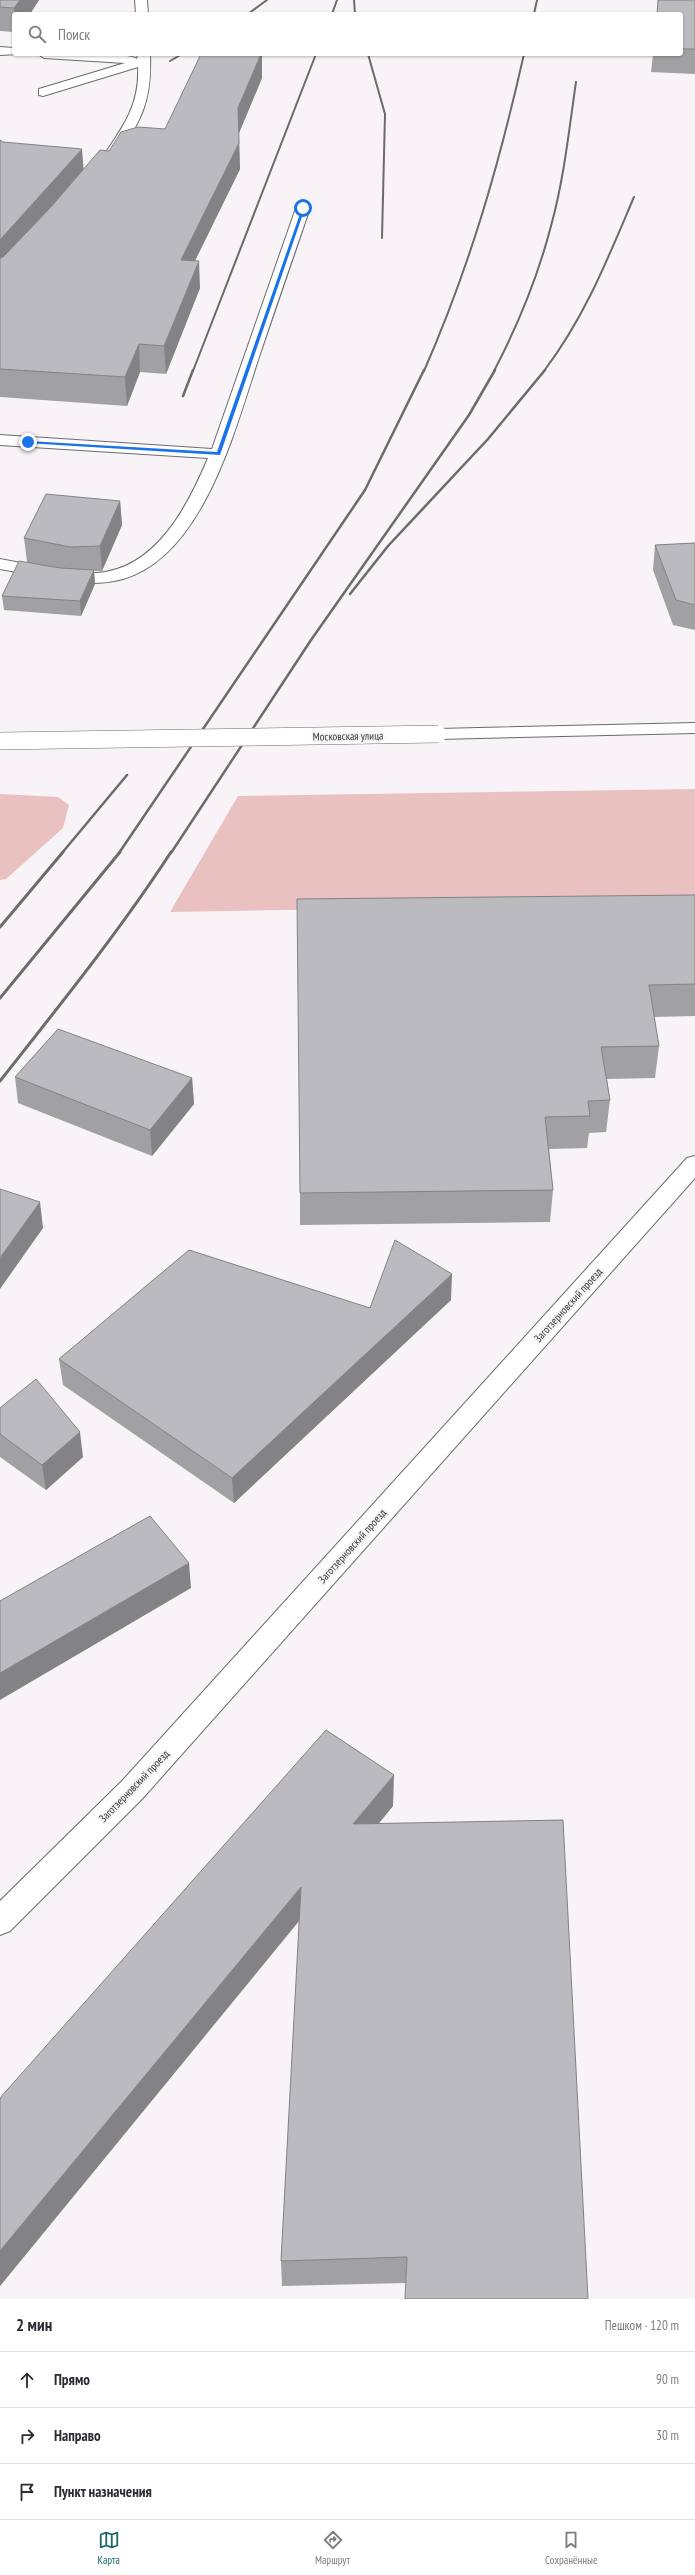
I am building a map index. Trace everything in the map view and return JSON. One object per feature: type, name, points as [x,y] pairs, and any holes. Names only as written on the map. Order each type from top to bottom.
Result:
[{"type":"street","points":[[141,0],[142,12]]},
{"type":"street","points":[[0,51],[12,52]]},
{"type":"street","points":[[94,56],[144,58]]},
{"type":"street","points":[[43,92],[144,58]]},
{"type":"street","points":[[102,166],[140,111],[145,94],[144,58]]},
{"type":"street","points":[[0,564],[96,578],[114,576],[131,571],[172,536],[190,515],[204,491],[218,454],[303,208]]},
{"type":"street","points":[[0,440],[218,454]]},
{"type":"street","name":"Московская улица","points":[[0,741],[695,728]]},
{"type":"street","name":"Заготзерновский проезд","points":[[0,1921],[132,1790],[695,1164]]},
{"type":"shaded area","points":[[695,789],[695,903],[170,912],[238,796]]},
{"type":"shaded area","points":[[0,794],[58,797],[69,805],[63,828],[6,879],[0,880]]},
{"type":"building","points":[[0,0],[20,0],[14,8],[0,7]]},
{"type":"building","points":[[658,0],[695,0],[695,49],[683,49],[683,12],[657,12]]},
{"type":"building","points":[[200,56],[260,56],[238,108],[239,143],[181,260],[199,261],[164,346],[139,344],[125,377],[0,369],[0,258],[3,257],[50,208],[100,150],[109,151],[121,132],[138,127],[165,129]]},
{"type":"building","points":[[0,140],[3,142],[82,149],[0,240]]},
{"type":"building","points":[[46,494],[120,501],[100,546],[71,547],[24,538]]},
{"type":"building","points":[[695,543],[695,605],[676,600],[655,545]]},
{"type":"building","points":[[19,561],[60,568],[94,570],[80,601],[2,596]]},
{"type":"building","points":[[695,895],[695,984],[649,985],[659,1046],[601,1047],[610,1100],[588,1101],[590,1116],[545,1117],[553,1190],[300,1193],[297,899]]},
{"type":"building","points":[[58,1029],[192,1078],[150,1130],[15,1077]]},
{"type":"building","points":[[0,1189],[40,1202],[0,1258]]},
{"type":"building","points":[[395,1240],[452,1274],[232,1478],[59,1359],[189,1250],[370,1308]]},
{"type":"building","points":[[36,1379],[80,1432],[42,1465],[0,1434],[0,1408]]},
{"type":"building","points":[[150,1516],[189,1563],[0,1673],[0,1601]]},
{"type":"building","points":[[326,1730],[394,1775],[353,1824],[563,1820],[588,2299],[405,2299],[407,2257],[281,2261],[301,1887],[0,2251],[0,2098]]},
{"type":"railway","points":[[251,12],[267,0]]},
{"type":"railway","points":[[333,12],[337,0]]},
{"type":"railway","points":[[354,0],[355,12]]},
{"type":"railway","points":[[534,12],[537,0]]},
{"type":"railway","points":[[170,61],[179,56]]},
{"type":"railway","points":[[193,371],[315,56]]},
{"type":"railway","points":[[369,56],[385,114],[382,238]]},
{"type":"railway","points":[[424,371],[456,293],[482,215],[494,175],[524,56]]},
{"type":"railway","points":[[494,371],[527,300],[546,245],[556,208],[563,172],[576,82]]},
{"type":"railway","points":[[544,371],[572,330],[595,287],[634,197]]},
{"type":"railway","points":[[183,396],[193,370]]},
{"type":"railway","points":[[119,853],[365,490],[424,370]]},
{"type":"railway","points":[[171,853],[311,640],[469,415],[495,370]]},
{"type":"railway","points":[[350,594],[388,546],[488,439],[545,370]]},
{"type":"railway","points":[[62,853],[127,775]]},
{"type":"railway","points":[[0,927],[63,852]]},
{"type":"railway","points":[[0,998],[120,852]]},
{"type":"railway","points":[[0,1081],[110,940],[171,852]]},
{"type":"route","points":[[28,442],[218,454],[303,208]]}]
